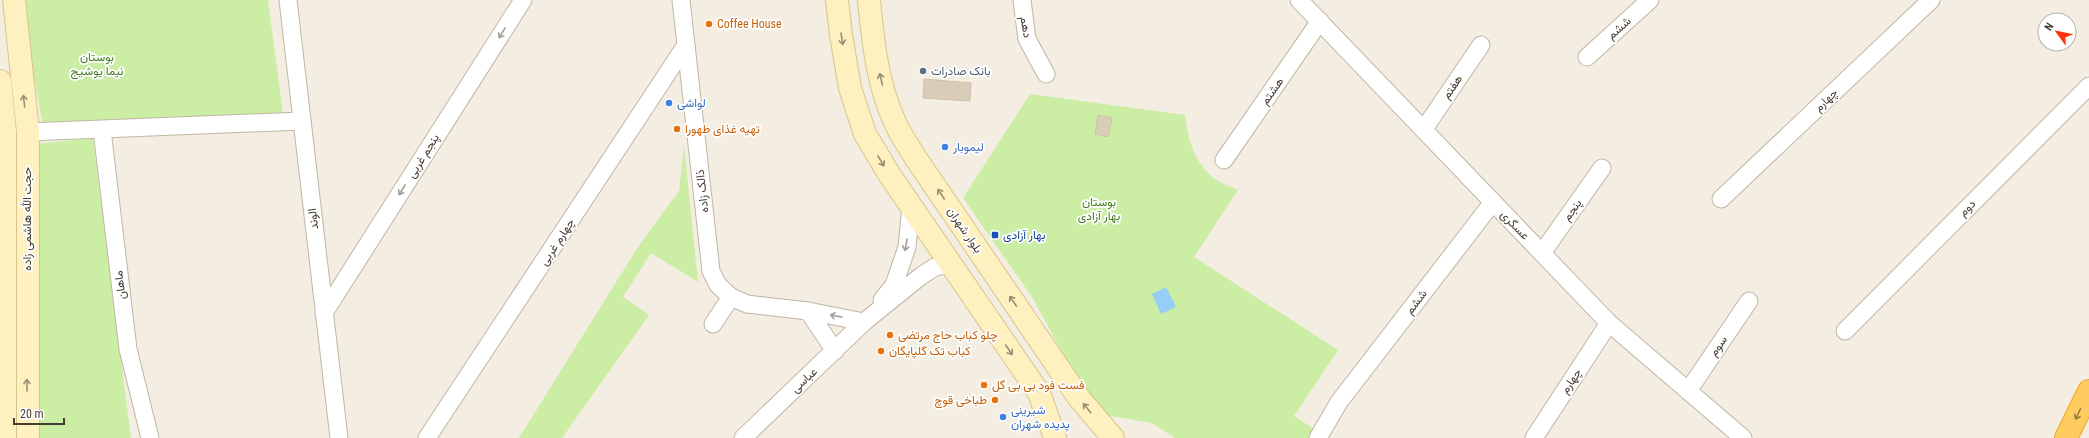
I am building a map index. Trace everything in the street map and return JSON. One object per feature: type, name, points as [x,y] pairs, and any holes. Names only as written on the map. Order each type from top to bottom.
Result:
[{"type":"highway","points":[[2066,438],[2089,391]]},
{"type":"street","name":"حجت الله هاشمی زاده","points":[[14,0],[28,132],[28,438]]},
{"type":"street","name":"الوند","points":[[288,0],[339,438]]},
{"type":"street","name":"پنجم غربی","points":[[324,313],[523,0]]},
{"type":"street","name":"ذالک زاده","points":[[681,0],[711,271],[718,285],[731,297],[748,304],[808,311],[864,322]]},
{"type":"street","points":[[838,0],[841,34],[850,88],[865,134],[911,206],[1039,393],[1055,438]]},
{"type":"street","name":"بلوار شهران","points":[[869,0],[872,30],[881,81],[894,120],[916,157],[1079,398],[1112,438]]},
{"type":"street","name":"دهم","points":[[1022,0],[1027,39],[1046,74]]},
{"type":"street","name":"عسگری","points":[[1299,0],[1609,323],[1743,438]]},
{"type":"street","name":"ششم","points":[[1588,57],[1650,0]]},
{"type":"street","name":"چهارم","points":[[1721,199],[1931,0]]},
{"type":"street","name":"هشتم","points":[[1224,160],[1320,21]]},
{"type":"street","name":"چهارم غربی","points":[[427,438],[686,45]]},
{"type":"street","name":"هفتم","points":[[1424,129],[1480,45]]},
{"type":"street","points":[[0,81],[5,131],[5,438]]},
{"type":"street","name":"دوم","points":[[1845,331],[2089,86]]},
{"type":"street","points":[[28,132],[302,121]]},
{"type":"street","name":"ماهان","points":[[102,130],[128,349],[150,438]]},
{"type":"street","name":"پنجم","points":[[1542,253],[1602,168]]},
{"type":"street","name":"ششم","points":[[1318,438],[1339,402],[1493,202]]},
{"type":"street","points":[[864,322],[894,285],[907,247],[911,206]]},
{"type":"street","points":[[864,322],[935,267],[950,264]]},
{"type":"street","points":[[713,324],[731,297]]},
{"type":"street","name":"سوم","points":[[1688,391],[1749,301]]},
{"type":"street","points":[[808,311],[835,352]]},
{"type":"street","name":"عباسی","points":[[743,438],[835,352],[864,322]]},
{"type":"street","name":"چهارم","points":[[1534,438],[1609,323]]},
{"type":"green space","name":"بوستان نیما یوشیج","points":[[19,0],[268,0],[284,122],[44,130]]},
{"type":"green space","name":"بوستان بهار آزادی","points":[[1030,94],[1185,115],[1190,142],[1197,159],[1208,173],[1216,180],[1238,190],[1194,257],[1338,350],[1294,416],[1323,435],[1321,438],[1175,438],[1152,423],[1105,415],[1067,361],[1032,297],[963,198]]},
{"type":"green space","points":[[93,138],[131,438],[36,438],[35,144]]},
{"type":"green space","points":[[684,146],[698,282],[651,253],[623,297],[649,315],[562,438],[519,438],[638,247],[679,191]]},
{"type":"water","points":[[1166,287],[1176,307],[1161,314],[1152,294]]},
{"type":"building","points":[[924,79],[971,83],[970,101],[923,98]]},
{"type":"building","points":[[1098,115],[1112,118],[1108,137],[1095,134]]},
{"type":"place","name":"Coffee House","points":[[709,24]]},
{"type":"place","name":"بانک صادرات","points":[[923,71]]},
{"type":"place","name":"لواشی","points":[[669,103]]},
{"type":"place","name":"تهیه غذای طهورا","points":[[677,129]]},
{"type":"place","name":"لیموبار","points":[[945,147]]},
{"type":"place","name":"بهار آزادی","points":[[995,235]]},
{"type":"place","name":"چلو کباب حاج مرتضی","points":[[890,335]]},
{"type":"place","name":"کباب تک گلپایگان","points":[[881,351]]},
{"type":"place","name":"فست فود بی بی گل","points":[[984,385]]},
{"type":"place","name":"طباخی قوچ","points":[[995,400]]},
{"type":"place","name":"شیرینی پدیده شهران","points":[[1003,417]]}]
